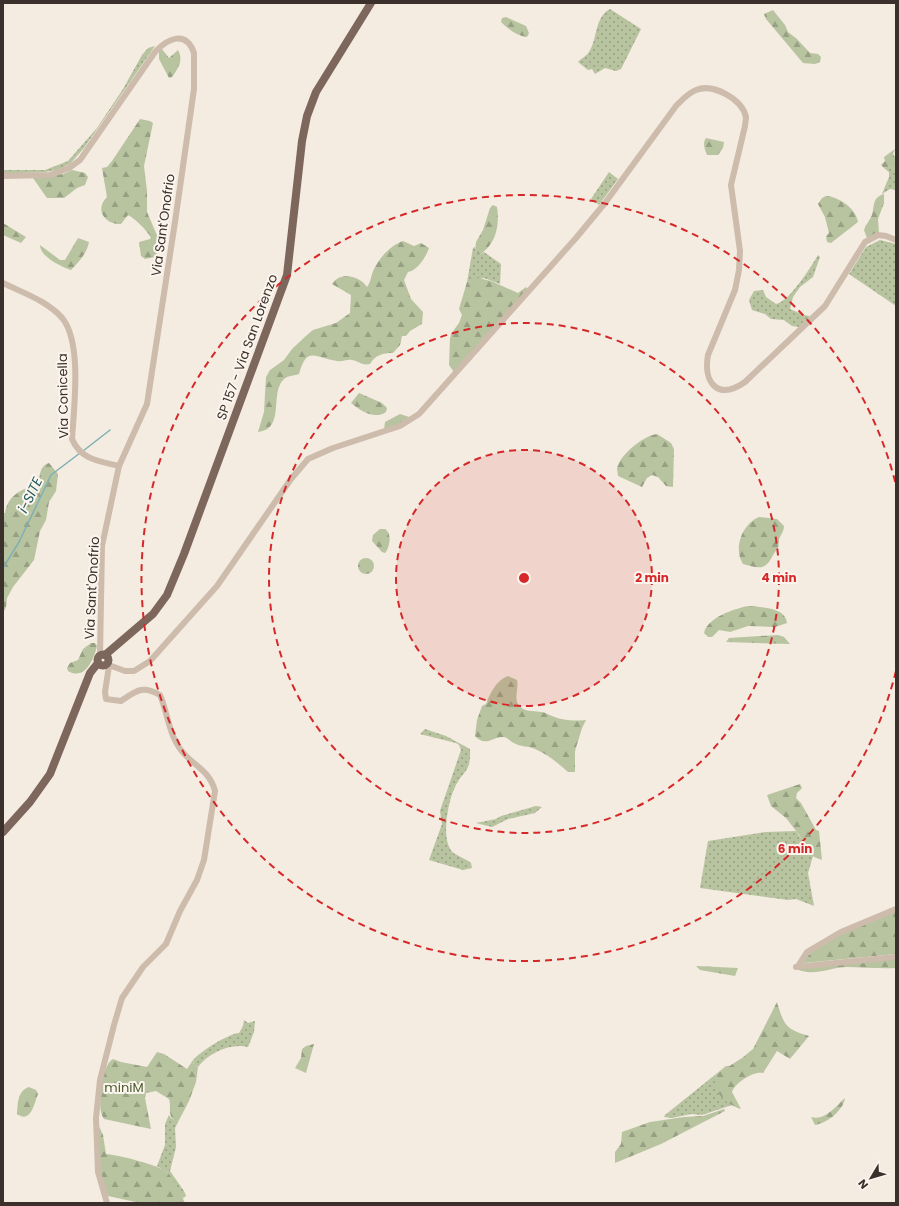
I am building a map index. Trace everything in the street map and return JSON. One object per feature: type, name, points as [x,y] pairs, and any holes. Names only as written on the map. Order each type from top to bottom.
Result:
[{"type":"main road","name":"SP 157 - Via San Lorenzo","points":[[3,832],[30,802],[50,774],[90,674],[153,614],[167,596],[184,554],[287,275],[302,141],[309,110],[316,92],[371,3]]},
{"type":"street","name":"Via Sant'Onofrio","points":[[3,176],[50,175],[69,168],[80,160],[155,52],[163,43],[171,39],[176,39],[189,44],[192,48],[194,53],[192,97],[175,222],[147,404],[119,466],[102,546],[104,661],[106,699],[121,701],[134,692],[143,689],[150,689],[160,695],[168,723],[178,746],[208,774],[213,782],[215,791],[204,860],[197,880],[166,944],[143,967],[122,998],[114,1025],[100,1080],[96,1118],[98,1172],[107,1203]]},
{"type":"street","points":[[104,661],[125,671],[134,671],[143,667],[217,586],[277,498],[308,458],[333,448],[400,426],[419,414],[576,238],[605,203],[676,106],[686,96],[696,90],[706,88],[729,96],[740,106],[746,117],[731,185],[740,251],[739,270],[735,290],[708,355],[706,365],[707,374],[710,381],[716,387],[722,391],[730,390],[745,382],[825,306],[865,242],[878,236],[886,236],[896,240]]},
{"type":"street","name":"Via Conicella","points":[[3,283],[48,306],[63,319],[71,334],[75,357],[72,439],[82,455],[89,459],[119,466]]},
{"type":"street","points":[[896,909],[841,932],[807,952],[797,966],[896,956]]},
{"type":"green space","points":[[610,9],[641,29],[621,69],[616,71],[605,68],[595,74],[592,69],[588,70],[578,62],[589,52],[601,18]]},
{"type":"green space","points":[[773,10],[785,25],[788,32],[810,53],[818,54],[821,57],[820,62],[815,64],[803,63],[766,19],[764,14]]},
{"type":"green space","points":[[506,17],[526,26],[529,33],[527,37],[516,34],[504,25],[501,22],[502,18]]},
{"type":"green space","points":[[155,46],[84,148],[70,164],[57,170],[45,172],[3,174],[3,170],[45,170],[68,161],[97,128],[123,89],[142,55],[148,48]]},
{"type":"green space","points":[[162,49],[169,58],[178,50],[180,54],[178,68],[172,77],[169,78],[159,59],[159,51]]},
{"type":"green space","points":[[140,119],[153,123],[144,166],[147,191],[147,212],[159,240],[156,242],[158,251],[155,257],[145,259],[141,256],[139,242],[150,239],[151,237],[135,219],[128,215],[121,224],[115,224],[106,219],[101,212],[103,202],[107,197],[102,168],[107,167],[112,161]]},
{"type":"green space","points":[[706,138],[724,142],[723,148],[718,155],[707,155],[704,144]]},
{"type":"green space","points":[[895,149],[893,154],[896,159],[896,170],[890,166],[884,168],[881,165],[885,161],[884,157]]},
{"type":"green space","points":[[890,166],[896,170],[896,190],[890,189],[882,194],[889,177],[889,172],[884,168]]},
{"type":"green space","points":[[72,170],[85,173],[88,177],[85,185],[77,188],[64,198],[47,198],[33,178],[63,174]]},
{"type":"green space","points":[[609,172],[618,179],[599,205],[591,199]]},
{"type":"green space","points":[[884,194],[884,203],[878,219],[879,233],[867,238],[864,230],[872,215],[877,197]]},
{"type":"green space","points":[[826,196],[846,204],[854,212],[858,222],[831,243],[827,242],[826,236],[829,233],[825,217],[818,204],[822,198]]},
{"type":"green space","points":[[493,205],[497,207],[498,214],[496,234],[485,251],[479,255],[475,251],[476,242],[483,230],[490,208]]},
{"type":"green space","points":[[3,223],[26,237],[21,243],[3,235]]},
{"type":"green space","points":[[78,238],[89,242],[85,254],[71,270],[62,267],[47,257],[40,245],[60,260],[65,260]]},
{"type":"green space","points":[[880,240],[896,244],[896,306],[849,274],[866,247]]},
{"type":"green space","points":[[403,241],[414,246],[421,243],[429,248],[421,263],[415,269],[408,272],[404,280],[411,299],[423,312],[422,324],[410,331],[406,336],[402,336],[400,345],[393,353],[380,355],[374,358],[370,364],[352,360],[339,361],[329,360],[317,356],[309,356],[305,359],[299,374],[284,379],[280,385],[278,393],[275,418],[267,429],[258,432],[264,412],[266,377],[270,370],[284,360],[292,349],[313,330],[336,323],[350,313],[351,295],[332,284],[340,277],[350,276],[360,280],[367,287],[374,269],[382,256]]},
{"type":"green space","points":[[475,247],[475,251],[479,255],[484,252],[501,264],[500,284],[484,278],[467,282],[473,248]]},
{"type":"green space","points":[[818,255],[820,257],[813,277],[800,287],[793,297],[790,309],[810,316],[799,327],[792,326],[784,320],[771,319],[765,314],[752,310],[749,300],[754,291],[763,290],[766,297],[776,304],[781,302],[793,291]]},
{"type":"green space","points":[[478,278],[491,281],[518,293],[526,287],[528,290],[454,372],[449,365],[451,334],[459,323],[462,315],[459,309],[467,282]]},
{"type":"green space","points":[[359,393],[382,403],[387,408],[386,412],[372,415],[355,406],[351,403]]},
{"type":"green space","points":[[400,414],[409,417],[400,424],[384,430],[385,422]]},
{"type":"green space","points":[[657,434],[671,443],[674,449],[673,487],[666,486],[658,477],[652,475],[647,478],[642,487],[618,476],[617,468],[619,463],[633,446],[652,435]]},
{"type":"green space","points":[[49,463],[58,474],[56,491],[49,502],[46,520],[40,531],[34,560],[13,587],[7,598],[6,607],[3,613],[3,513],[5,513],[6,507],[16,494],[30,487],[36,486],[41,470]]},
{"type":"green space","points":[[759,517],[777,519],[784,526],[778,548],[774,554],[766,565],[756,567],[743,564],[740,558],[739,544],[748,525]]},
{"type":"green space","points":[[380,529],[385,529],[389,534],[389,544],[385,553],[382,552],[372,541],[373,535]]},
{"type":"green space","points":[[363,558],[369,558],[374,563],[372,572],[369,574],[363,574],[358,569],[358,563]]},
{"type":"green space","points":[[748,606],[777,611],[786,618],[787,623],[775,627],[748,626],[730,632],[719,630],[712,637],[708,637],[704,633],[706,627],[716,618],[736,609]]},
{"type":"green space","points":[[778,635],[784,637],[790,644],[726,642],[729,638]]},
{"type":"green space","points":[[91,643],[95,643],[97,646],[94,657],[88,667],[79,673],[68,671],[67,668],[70,663],[78,660],[83,649]]},
{"type":"green space","points":[[508,676],[517,680],[517,702],[523,709],[528,711],[544,712],[556,718],[565,720],[586,720],[575,751],[575,772],[568,772],[544,753],[533,748],[516,744],[505,737],[483,741],[475,736],[477,720],[482,706],[486,704],[497,684]]},
{"type":"green space","points":[[425,729],[446,736],[470,749],[468,767],[452,793],[446,822],[446,832],[450,849],[455,854],[471,863],[472,868],[463,870],[429,860],[442,824],[440,811],[461,750],[459,745],[456,743],[420,734]]},
{"type":"green space","points":[[800,784],[802,788],[797,793],[796,798],[801,803],[816,830],[819,831],[822,860],[814,857],[786,818],[771,806],[767,795]]},
{"type":"green space","points":[[536,806],[542,807],[535,813],[508,819],[492,827],[476,823],[496,819],[501,816]]},
{"type":"green space","points":[[796,831],[813,856],[808,873],[814,906],[796,899],[788,900],[700,888],[708,841],[766,832]]},
{"type":"green space","points":[[896,911],[896,954],[804,963],[808,956],[817,948],[830,940]]},
{"type":"green space","points":[[896,958],[896,968],[846,967],[815,972],[796,969]]},
{"type":"green space","points":[[696,966],[738,968],[735,976],[700,970]]},
{"type":"green space","points":[[777,1002],[787,1025],[795,1031],[809,1036],[790,1059],[777,1051],[763,1073],[754,1074],[740,1082],[732,1092],[741,1109],[735,1107],[725,1100],[718,1092],[716,1086],[717,1074],[753,1049]]},
{"type":"green space","points":[[244,1020],[248,1023],[255,1021],[254,1032],[248,1047],[234,1046],[220,1050],[208,1057],[198,1067],[194,1065],[193,1060],[202,1052],[222,1040],[239,1033],[243,1026]]},
{"type":"green space","points":[[314,1044],[306,1073],[295,1068],[301,1058],[302,1049],[306,1046]]},
{"type":"green space","name":"miniM","points":[[157,1052],[164,1054],[187,1069],[193,1060],[194,1065],[198,1067],[196,1082],[189,1101],[178,1122],[172,1118],[169,1099],[156,1091],[146,1093],[145,1098],[151,1129],[104,1119],[100,1106],[100,1097],[105,1070],[109,1063],[113,1059],[147,1067]]},
{"type":"green space","points":[[726,1066],[730,1066],[717,1074],[716,1083],[719,1092],[732,1105],[702,1115],[691,1114],[672,1118],[664,1117],[665,1115]]},
{"type":"green space","points":[[29,1087],[36,1090],[38,1094],[29,1115],[22,1116],[17,1114],[18,1102],[22,1092]]},
{"type":"green space","points":[[845,1098],[844,1103],[834,1116],[820,1124],[815,1125],[811,1117],[816,1118],[825,1115],[834,1109]]},
{"type":"green space","points":[[724,1109],[725,1111],[661,1144],[615,1163],[615,1152],[621,1144],[622,1132],[650,1122],[703,1116]]},
{"type":"green space","points":[[169,1115],[178,1122],[175,1128],[176,1147],[170,1171],[184,1191],[186,1196],[183,1198],[168,1173],[157,1166],[165,1145],[165,1124]]},
{"type":"green space","points":[[97,1122],[103,1135],[106,1154],[120,1156],[164,1170],[173,1179],[185,1203],[140,1203],[108,1196],[98,1170]]},
{"type":"waterway","name":"i-SITE","points":[[83,451],[110,430]]},
{"type":"waterway","name":"i-SITE","points":[[3,568],[19,542],[51,475],[80,453]]}]
